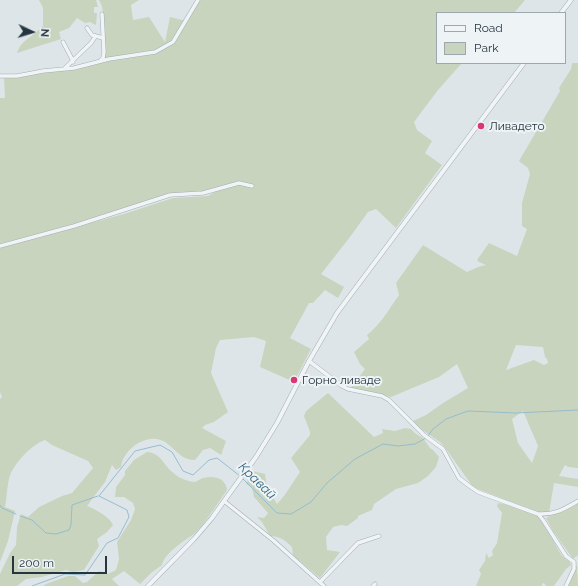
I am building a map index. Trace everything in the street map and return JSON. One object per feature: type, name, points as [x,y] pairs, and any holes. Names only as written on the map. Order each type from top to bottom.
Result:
[{"type":"street","points":[[0,76],[17,76],[43,71],[74,68],[155,52],[173,42],[198,0]]},
{"type":"street","points":[[562,12],[571,0]]},
{"type":"street","points":[[99,62],[104,52],[102,38],[102,14]]},
{"type":"street","points":[[87,28],[92,35],[102,38]]},
{"type":"street","points":[[64,69],[73,62],[96,37]]},
{"type":"street","points":[[64,42],[73,62]]},
{"type":"street","points":[[148,586],[194,539],[212,518],[277,423],[336,313],[523,64]]},
{"type":"street","points":[[0,246],[74,226],[170,195],[203,193],[239,183],[252,186]]},
{"type":"street","points":[[309,361],[348,389],[382,396],[389,400],[424,435],[442,449],[459,478],[478,492],[538,514],[547,515],[555,513],[578,502]]},
{"type":"street","points":[[224,501],[324,586]]},
{"type":"street","points":[[538,514],[566,556],[574,562],[574,569],[566,586]]},
{"type":"street","points":[[320,582],[358,543],[379,536]]},
{"type":"green space","points":[[39,0],[96,0],[98,7],[94,7],[94,13],[97,13],[96,25],[90,22],[85,23],[77,18],[69,28],[59,32],[61,39],[17,53],[24,42],[43,26],[43,8]]},
{"type":"green space","points":[[99,0],[139,0],[131,5],[133,20],[149,17],[165,42],[170,17],[182,20],[187,19],[197,0],[525,0],[515,12],[436,12],[436,64],[461,64],[438,90],[414,122],[417,130],[432,141],[425,153],[442,165],[396,228],[376,209],[368,212],[321,274],[344,287],[338,298],[325,290],[313,303],[309,303],[290,338],[311,349],[294,382],[260,367],[266,341],[254,337],[220,340],[216,348],[211,373],[228,412],[202,428],[226,441],[221,455],[210,448],[203,450],[195,460],[188,459],[177,453],[168,444],[157,439],[148,439],[138,443],[125,455],[121,467],[116,470],[112,465],[105,482],[87,506],[106,516],[113,525],[107,532],[97,539],[99,546],[84,570],[73,572],[66,570],[42,577],[26,579],[17,586],[0,586],[0,574],[10,553],[16,545],[17,527],[21,514],[28,517],[39,507],[72,493],[93,468],[88,461],[52,445],[45,440],[35,445],[24,454],[12,470],[9,479],[5,507],[15,511],[8,541],[0,562],[0,399],[2,397],[0,392],[0,247],[124,214],[173,198],[208,196],[217,191],[203,195],[171,196],[125,211],[0,244],[0,98],[5,98],[4,77],[68,69],[137,54],[102,59],[102,6]]},
{"type":"green space","points":[[572,63],[578,63],[578,468],[568,467],[565,465],[559,476],[578,479],[578,487],[554,483],[549,513],[539,513],[473,487],[440,442],[418,427],[413,421],[426,415],[468,388],[457,364],[439,377],[391,397],[351,388],[365,369],[360,364],[354,352],[369,339],[367,335],[381,321],[399,295],[396,283],[423,245],[467,272],[486,265],[477,260],[489,243],[517,256],[527,229],[522,226],[522,203],[530,174],[528,168],[519,161],[560,91],[559,88],[571,69]],"holes":[[[516,345],[543,347],[548,363],[544,365],[534,360],[506,370]],[[523,411],[538,446],[532,463],[518,443],[512,419]]]},
{"type":"green space","points":[[328,393],[374,437],[383,433],[382,429],[395,431],[405,428],[411,429],[423,438],[439,457],[436,467],[428,476],[418,483],[396,489],[374,504],[372,510],[358,516],[358,518],[347,526],[341,525],[333,527],[326,537],[327,550],[340,552],[320,578],[293,555],[292,547],[280,538],[270,536],[262,522],[257,517],[264,518],[268,513],[254,497],[252,487],[246,484],[252,471],[265,474],[267,488],[277,504],[300,472],[291,458],[310,435],[304,416],[306,411]]},
{"type":"green space","points":[[147,452],[158,456],[172,472],[182,479],[195,482],[203,478],[215,477],[222,480],[227,490],[208,518],[195,533],[171,551],[162,565],[140,584],[124,571],[112,579],[119,586],[43,586],[68,576],[75,576],[83,583],[87,582],[99,571],[108,574],[116,570],[119,559],[117,542],[131,520],[135,509],[133,503],[124,497],[115,497],[116,487],[125,475],[125,471],[134,460]]},
{"type":"green space","points":[[498,503],[537,515],[544,523],[562,556],[570,562],[571,565],[566,569],[554,586],[546,586],[544,583],[542,586],[476,586],[481,574],[479,570],[485,561],[486,553],[489,558],[493,555],[492,551],[497,543],[502,513],[497,506]]},
{"type":"green space","points":[[578,503],[578,555],[573,559],[553,531],[546,518]]},
{"type":"green space","points":[[577,565],[578,586],[567,586]]},
{"type":"waterway","name":"Кравай","points":[[428,436],[433,429],[446,419],[468,411],[516,413],[578,410]]},
{"type":"waterway","name":"Кравай","points":[[242,478],[277,513],[291,514],[311,502],[327,483],[355,459],[383,444],[398,446],[415,444],[426,438]]},
{"type":"waterway","name":"Кравай","points":[[32,586],[65,574],[85,575],[107,543],[118,538],[129,517],[127,510],[99,496],[135,451],[160,445],[172,452],[183,471],[193,475],[209,460],[217,458],[240,476]]},
{"type":"waterway","points":[[20,516],[32,520],[46,533],[56,534],[69,530],[71,525],[72,505],[98,496]]},
{"type":"waterway","points":[[0,505],[2,508],[16,514]]},
{"type":"place","name":"Ливадето","points":[[481,126]]},
{"type":"place","name":"Горно ливаде","points":[[294,380]]}]
